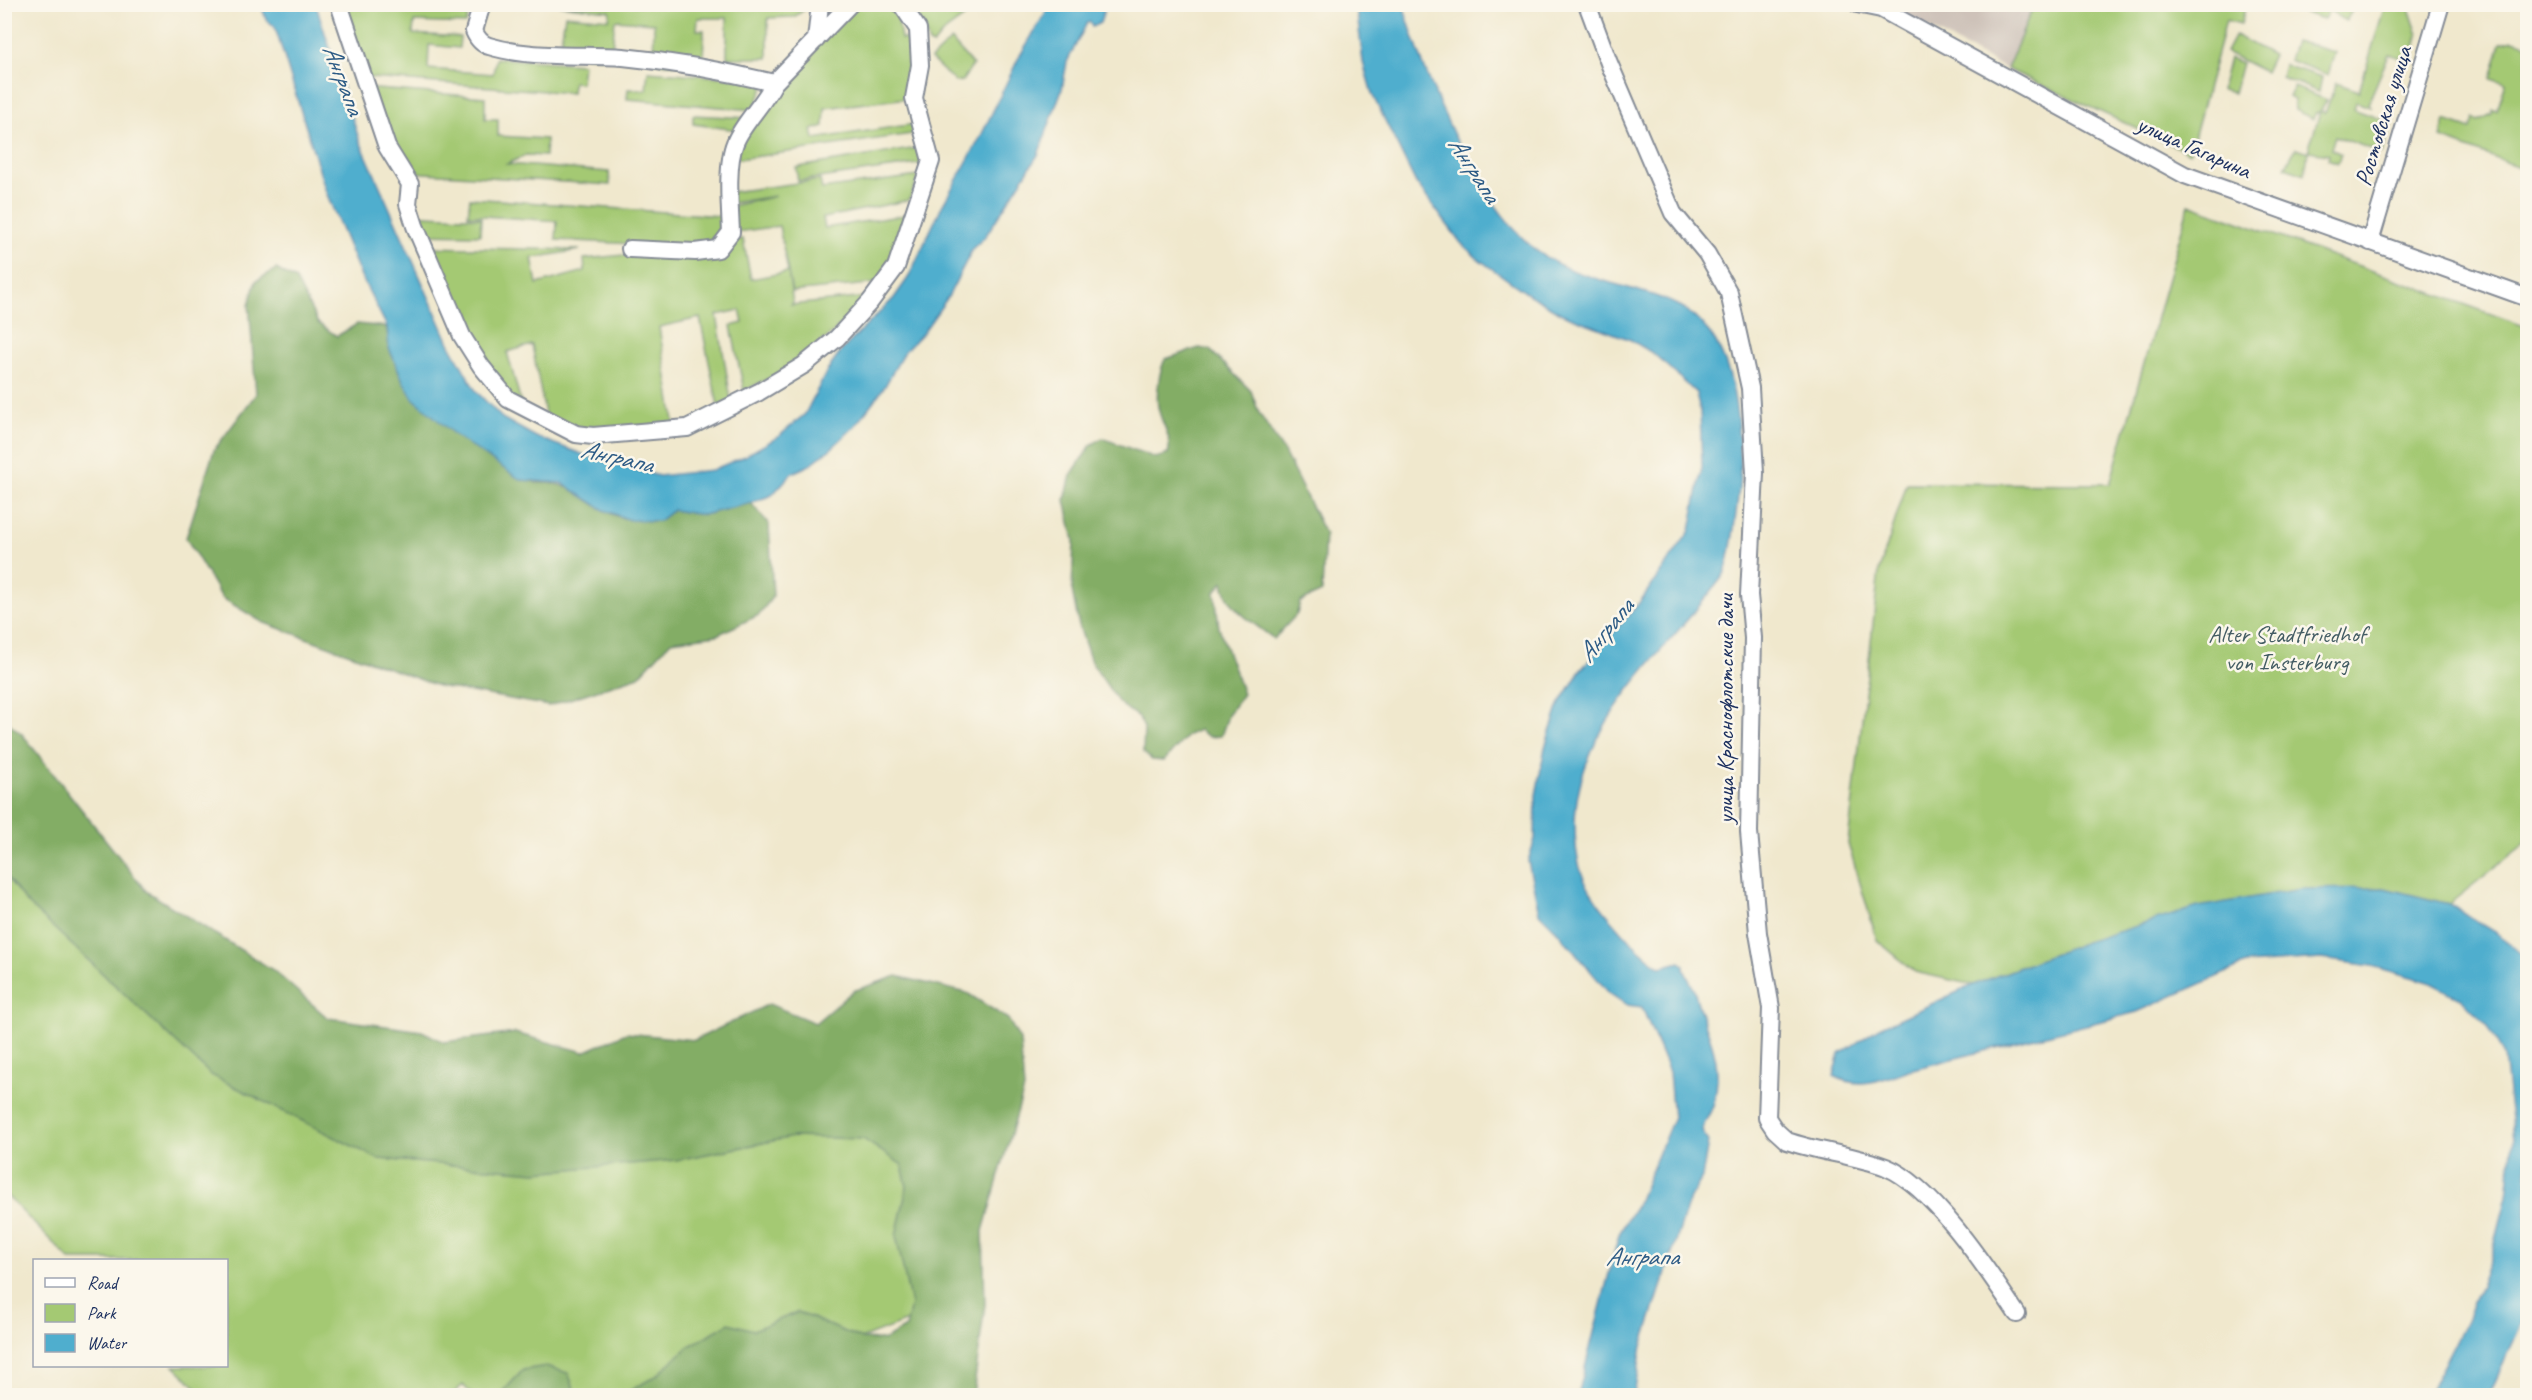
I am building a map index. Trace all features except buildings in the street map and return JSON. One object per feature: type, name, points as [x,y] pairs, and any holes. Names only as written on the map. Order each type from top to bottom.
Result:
[{"type":"street","points":[[339,4],[387,147],[410,184],[408,204],[415,226],[462,336],[481,366],[508,399],[576,434],[593,436],[687,429],[759,392],[804,365],[837,338],[870,302],[896,267],[931,161],[914,98],[920,65],[918,29],[901,4]]},
{"type":"street","points":[[482,4],[474,31],[478,40],[488,46],[535,53],[624,57],[702,67],[774,83]]},
{"type":"street","points":[[816,40],[820,4]]},
{"type":"street","points":[[630,249],[695,252],[718,249],[731,232],[729,188],[735,143],[774,83],[850,4]]},
{"type":"street","name":"улица Краснофлотские дачи","points":[[1587,4],[1613,74],[1669,204],[1707,254],[1730,293],[1750,388],[1755,430],[1755,473],[1749,595],[1753,638],[1749,832],[1757,924],[1771,1008],[1767,1118],[1775,1130],[1787,1140],[1885,1167],[1901,1175],[1950,1222],[2018,1314]]},
{"type":"street","name":"улица Гагарина","points":[[1857,4],[1881,9],[2185,175],[2528,298]]},
{"type":"street","name":"Ростовская улица","points":[[2370,242],[2441,4]]},
{"type":"shaded area","points":[[1885,5],[2057,5],[2007,69]]},
{"type":"green space","points":[[855,4],[891,5],[897,14],[901,39],[911,39],[915,52],[908,98],[825,108],[824,126],[812,130],[814,139],[914,124],[919,133],[739,159],[735,152],[760,111],[768,111],[767,104],[774,85],[788,88],[789,79],[781,79]]},
{"type":"green space","points":[[2304,4],[2355,5],[2346,21],[2329,10],[2324,19],[2301,12]]},
{"type":"green space","points":[[339,5],[471,5],[466,24],[414,22],[413,34],[460,37],[459,48],[429,45],[428,69],[493,74],[496,58],[583,64],[581,83],[573,82],[572,93],[358,77]]},
{"type":"green space","points":[[559,5],[811,5],[794,17],[768,18],[768,58],[727,58],[727,18],[698,18],[697,30],[704,30],[703,66],[653,63],[654,23],[615,20],[611,58],[559,54],[565,15],[609,19],[610,11]]},
{"type":"green space","points":[[906,5],[969,5],[967,15],[944,32],[933,45],[929,43],[923,26]]},
{"type":"green space","points":[[2034,5],[2246,5],[2241,24],[2226,20],[2190,153],[2007,69]]},
{"type":"green space","points":[[2385,5],[2408,5],[2418,35],[2412,62],[2389,54],[2368,104],[2370,107],[2356,102],[2353,109],[2392,123],[2382,153],[2335,136],[2331,149],[2341,154],[2338,163],[2328,159],[2329,154],[2308,151],[2320,112],[2315,114],[2313,119],[2295,110],[2294,100],[2289,97],[2294,87],[2327,100],[2321,111],[2325,113],[2336,83],[2359,91]]},
{"type":"green space","points":[[2235,35],[2273,55],[2265,72],[2226,52]]},
{"type":"green space","points":[[951,40],[973,65],[962,81],[955,82],[931,59]]},
{"type":"green space","points":[[2513,40],[2527,44],[2527,170],[2441,138],[2445,120],[2471,129],[2474,119],[2478,121],[2492,114],[2493,110],[2497,111],[2506,83],[2491,78],[2501,43]]},
{"type":"green space","points":[[2295,41],[2335,52],[2328,75],[2289,60]]},
{"type":"green space","points":[[2229,58],[2242,63],[2234,93],[2221,90]]},
{"type":"green space","points":[[2284,65],[2322,77],[2319,92],[2281,77]]},
{"type":"green space","points":[[648,71],[735,78],[765,84],[753,110],[627,99],[628,89],[646,90]]},
{"type":"green space","points":[[363,88],[485,97],[485,119],[498,119],[498,136],[546,139],[545,156],[526,155],[507,164],[609,172],[610,185],[410,172]]},
{"type":"green space","points":[[693,115],[748,118],[737,130],[693,124]]},
{"type":"green space","points":[[923,147],[925,163],[798,181],[796,168]]},
{"type":"green space","points":[[2296,148],[2308,152],[2305,174],[2285,167]]},
{"type":"green space","points":[[919,176],[909,200],[823,218],[825,228],[905,215],[890,260],[878,283],[792,292],[779,226],[731,233],[731,206],[776,196],[731,203],[731,192],[820,180],[822,189]]},
{"type":"green space","points":[[470,198],[720,216],[720,223],[714,238],[693,247],[556,240],[557,221],[468,215]]},
{"type":"green space","name":"Alter Stadtfriedhof von Insterburg","points":[[2189,204],[2527,327],[2527,842],[2449,904],[2384,888],[2089,941],[1973,985],[1915,972],[1877,940],[1848,843],[1879,571],[1907,483],[2110,484]]},
{"type":"green space","points":[[410,214],[481,218],[480,235],[415,234]]},
{"type":"green space","points":[[728,239],[743,239],[751,279],[788,272],[793,303],[791,305],[867,297],[833,333],[781,372],[744,391],[731,326],[743,323],[740,310],[717,315],[731,400],[718,406],[700,318],[659,327],[675,427],[621,433],[547,425],[532,345],[507,352],[522,406],[500,395],[421,247],[580,250],[532,258],[537,284],[585,271],[584,259],[635,254]]},
{"type":"green space","points":[[276,269],[296,280],[318,323],[337,336],[357,324],[387,327],[389,348],[404,383],[536,483],[560,485],[606,511],[632,520],[659,521],[673,510],[703,515],[751,503],[769,524],[773,596],[759,615],[717,635],[671,641],[639,676],[549,706],[438,686],[262,622],[222,598],[186,538],[214,450],[256,394],[249,304],[256,281]]},
{"type":"green space","points":[[1199,348],[1210,350],[1251,391],[1259,413],[1284,452],[1325,534],[1322,592],[1300,602],[1297,614],[1274,639],[1235,607],[1225,591],[1223,582],[1215,592],[1219,628],[1243,694],[1229,713],[1221,736],[1209,737],[1199,730],[1188,735],[1164,761],[1152,760],[1143,752],[1144,728],[1139,718],[1119,703],[1091,662],[1079,626],[1072,590],[1074,540],[1065,500],[1071,475],[1091,445],[1102,438],[1156,458],[1168,454],[1169,441],[1157,401],[1161,370],[1165,359]]},
{"type":"green space","points":[[4,719],[22,734],[146,891],[273,970],[328,1018],[422,1031],[444,1042],[515,1033],[584,1052],[626,1033],[695,1040],[769,1004],[815,1023],[853,991],[897,976],[967,993],[1008,1019],[1020,1040],[1024,1089],[983,1231],[985,1304],[973,1395],[622,1395],[656,1376],[689,1346],[729,1323],[753,1330],[798,1312],[862,1339],[884,1340],[906,1327],[911,1305],[896,1236],[907,1187],[902,1165],[863,1139],[793,1137],[677,1160],[536,1172],[378,1159],[211,1075],[26,902],[5,875]]},
{"type":"green space","points":[[4,841],[234,1075],[935,1117],[920,1316],[715,1395],[473,1396],[463,1385],[450,1396],[204,1395],[175,1367],[228,1367],[228,1259],[69,1259],[5,1194]]},
{"type":"green space","points":[[546,1366],[568,1373],[577,1395],[500,1395],[523,1370]]},
{"type":"water","name":"Анграпа","points":[[261,5],[316,5],[359,139],[450,345],[476,391],[502,418],[536,437],[590,457],[659,476],[712,470],[743,457],[778,437],[805,414],[827,371],[842,350],[894,298],[908,278],[941,208],[979,140],[1019,57],[1050,5],[1106,5],[1100,23],[1092,27],[1090,22],[1087,23],[1067,62],[1062,89],[1038,155],[985,237],[973,248],[948,297],[922,334],[904,352],[885,386],[854,427],[808,466],[792,473],[772,495],[751,503],[703,515],[673,510],[659,521],[630,520],[604,510],[562,483],[521,480],[456,436],[413,398],[389,348],[387,327],[360,274],[326,192],[275,27],[266,19]]},
{"type":"water","name":"Анграпа","points":[[1356,5],[1403,5],[1438,101],[1471,167],[1510,224],[1532,247],[1568,269],[1661,298],[1677,305],[1696,318],[1711,334],[1721,353],[1734,396],[1740,473],[1735,522],[1726,569],[1701,604],[1628,690],[1608,721],[1591,753],[1579,787],[1575,824],[1576,850],[1581,871],[1590,891],[1605,912],[1638,949],[1661,967],[1680,962],[1684,965],[1712,1044],[1717,1070],[1714,1102],[1702,1131],[1708,1142],[1702,1178],[1690,1198],[1642,1346],[1634,1395],[1578,1395],[1619,1234],[1639,1200],[1673,1119],[1669,1072],[1642,1007],[1627,1005],[1609,993],[1539,913],[1528,861],[1535,839],[1536,795],[1545,747],[1559,705],[1580,671],[1639,603],[1690,531],[1702,467],[1700,410],[1696,393],[1654,354],[1631,340],[1562,314],[1528,294],[1477,258],[1461,243],[1416,183],[1372,94],[1363,62]]},
{"type":"water","points":[[2384,888],[2449,904],[2497,933],[2527,959],[2527,1312],[2489,1395],[2428,1395],[2466,1320],[2491,1258],[2507,1196],[2513,1139],[2504,1055],[2487,1025],[2462,999],[2429,982],[2372,966],[2322,959],[2246,964],[2137,1012],[1909,1070],[1871,1082],[1853,1082],[1834,1076],[1840,1054],[1879,1028],[1973,985],[2089,941],[2198,907],[2301,889]]}]
